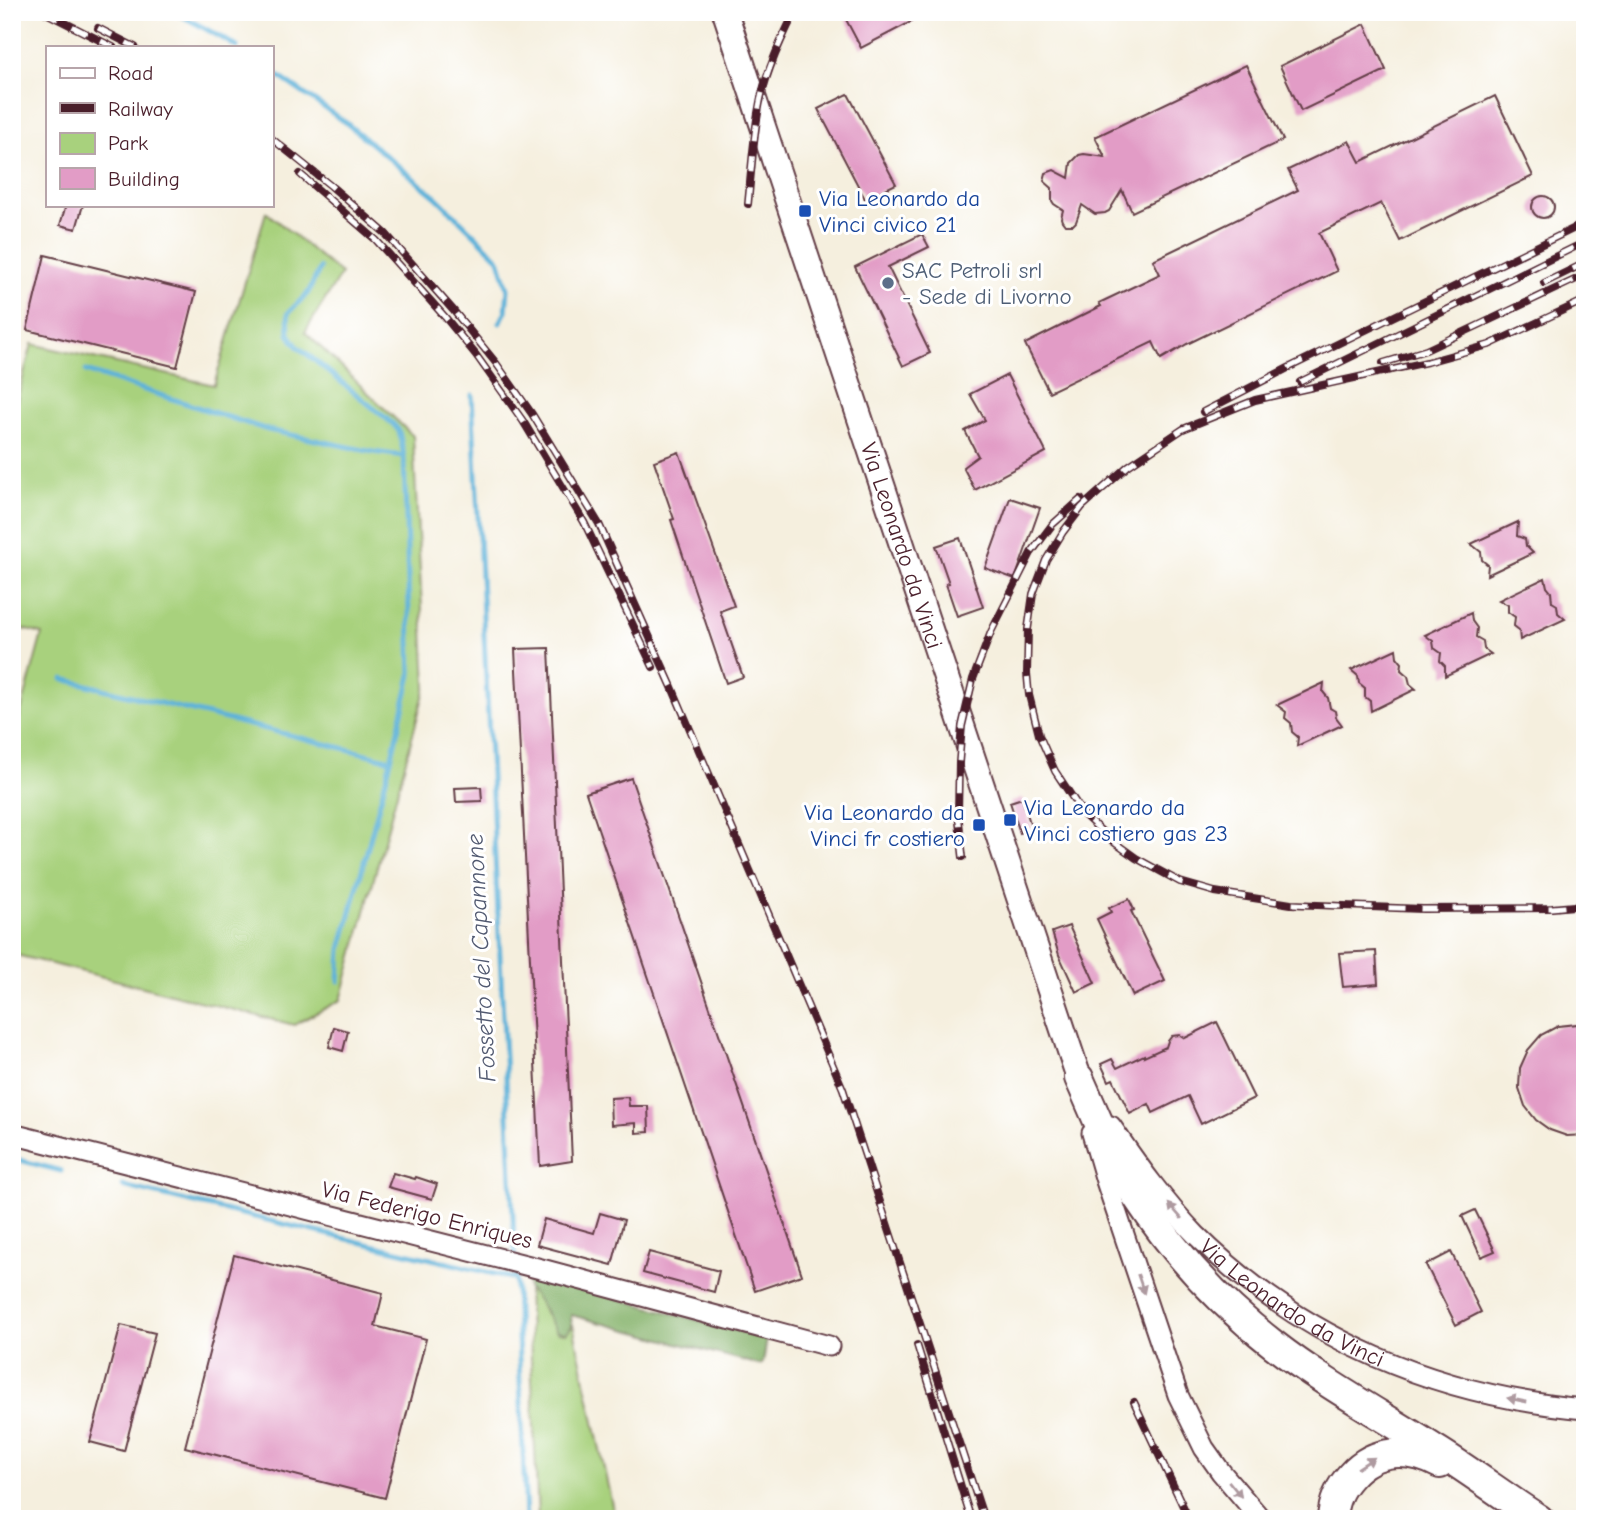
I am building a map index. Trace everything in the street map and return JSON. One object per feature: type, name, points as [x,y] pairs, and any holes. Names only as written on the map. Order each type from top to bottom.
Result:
[{"type":"highway","points":[[1079,1078],[1104,1136],[1135,1194],[1171,1244],[1218,1295],[1274,1345],[1313,1373],[1474,1473],[1539,1519]]},
{"type":"highway","points":[[1332,1519],[1337,1494],[1349,1477],[1364,1462],[1386,1453],[1422,1456],[1511,1501]]},
{"type":"main road","name":"Via Leonardo da Vinci","points":[[725,12],[1079,1078]]},
{"type":"street","name":"Via Leonardo da Vinci","points":[[1079,1078],[1142,1170],[1195,1233],[1241,1276],[1281,1306],[1384,1361],[1418,1374],[1519,1401],[1585,1409]]},
{"type":"street","name":"Via Leonardo da Vinci","points":[[1079,1078],[1106,1181],[1178,1395],[1194,1430],[1209,1454],[1261,1519]]},
{"type":"street","name":"Via Federigo Enriques","points":[[12,1134],[489,1255],[829,1346]]},
{"type":"green space","points":[[266,212],[341,274],[305,332],[413,436],[426,686],[341,1000],[294,1025],[12,954],[12,745],[42,634],[12,626],[12,419],[32,344],[214,385]]},
{"type":"green space","points":[[527,1278],[601,1294],[767,1339],[763,1363],[760,1365],[571,1315],[571,1328],[566,1333],[557,1332],[541,1304],[528,1289]]},
{"type":"green space","points":[[528,1289],[539,1299],[547,1316],[571,1328],[573,1325],[615,1519],[538,1519]]},
{"type":"building","points":[[842,12],[930,12],[861,48]]},
{"type":"building","points":[[1365,24],[1386,70],[1301,111],[1280,66]]},
{"type":"building","points":[[1246,65],[1283,140],[1132,212],[1122,190],[1105,213],[1095,214],[1082,205],[1076,222],[1073,225],[1065,225],[1061,218],[1063,210],[1052,201],[1052,188],[1044,181],[1046,173],[1054,170],[1069,178],[1071,163],[1079,155],[1105,157],[1095,137]]},
{"type":"building","points":[[848,94],[896,184],[865,199],[818,109]]},
{"type":"building","points":[[1495,96],[1533,176],[1400,241],[1381,203],[1319,233],[1337,271],[1161,359],[1153,342],[1049,392],[1025,344],[1101,306],[1099,303],[1160,274],[1153,260],[1298,190],[1288,170],[1349,141],[1360,162]]},
{"type":"building","points":[[1543,196],[1553,203],[1554,207],[1547,217],[1543,218],[1533,211],[1532,207],[1539,197]]},
{"type":"building","points":[[66,206],[83,206],[76,229],[60,225]]},
{"type":"building","points":[[922,234],[929,247],[888,267],[930,353],[903,366],[855,267]]},
{"type":"building","points":[[45,255],[196,292],[177,367],[27,330]]},
{"type":"building","points":[[1007,375],[1046,452],[975,490],[963,467],[978,456],[965,431],[985,420],[970,394]]},
{"type":"building","points":[[679,452],[734,606],[720,611],[743,677],[726,683],[654,461]]},
{"type":"building","points":[[1010,498],[1040,508],[1015,579],[985,568]]},
{"type":"building","points":[[1518,522],[1517,536],[1525,539],[1526,546],[1533,553],[1487,575],[1488,565],[1482,560],[1481,552],[1471,544]]},
{"type":"building","points":[[960,538],[983,607],[957,616],[936,546]]},
{"type":"building","points":[[1545,578],[1552,602],[1557,605],[1558,613],[1565,619],[1520,640],[1519,630],[1514,626],[1515,617],[1508,612],[1508,605],[1499,600]]},
{"type":"building","points":[[1471,613],[1477,628],[1476,637],[1483,641],[1484,649],[1491,654],[1445,676],[1445,666],[1440,661],[1441,653],[1425,635]]},
{"type":"building","points":[[549,648],[572,1161],[540,1166],[515,649]]},
{"type":"building","points":[[1396,649],[1397,657],[1402,663],[1401,670],[1416,689],[1371,711],[1370,701],[1365,697],[1365,688],[1351,670]]},
{"type":"building","points":[[1324,683],[1323,692],[1342,725],[1297,746],[1298,737],[1292,732],[1291,723],[1285,718],[1286,712],[1277,705]]},
{"type":"building","points":[[631,778],[802,1275],[755,1291],[586,793]]},
{"type":"building","points":[[481,787],[482,801],[456,802],[455,788]]},
{"type":"building","points":[[1022,798],[1032,829],[1020,833],[1010,802]]},
{"type":"building","points":[[1129,899],[1134,910],[1131,911],[1165,981],[1133,996],[1097,919],[1111,912],[1109,908]]},
{"type":"building","points":[[1069,926],[1095,983],[1076,992],[1052,932]]},
{"type":"building","points":[[1376,951],[1378,984],[1343,987],[1339,953]]},
{"type":"building","points":[[1217,1022],[1254,1098],[1201,1124],[1188,1096],[1153,1113],[1149,1104],[1130,1114],[1113,1079],[1109,1081],[1101,1064],[1112,1059],[1117,1068],[1166,1047],[1172,1036],[1180,1035],[1185,1038]]},
{"type":"building","points":[[1585,1025],[1585,1135],[1567,1136],[1550,1130],[1536,1120],[1525,1106],[1519,1088],[1520,1068],[1528,1050],[1541,1035],[1558,1026]]},
{"type":"building","points":[[334,1027],[348,1031],[343,1051],[329,1047]]},
{"type":"building","points":[[628,1097],[629,1106],[648,1106],[649,1132],[636,1133],[636,1123],[611,1125],[610,1098]]},
{"type":"building","points":[[393,1173],[437,1184],[432,1199],[388,1187]]},
{"type":"building","points":[[1475,1210],[1495,1251],[1481,1257],[1462,1216]]},
{"type":"building","points":[[600,1213],[624,1220],[612,1265],[537,1245],[544,1219],[594,1233]]},
{"type":"building","points":[[649,1252],[719,1271],[714,1292],[643,1273]]},
{"type":"building","points":[[1451,1252],[1481,1312],[1456,1325],[1426,1265]]},
{"type":"building","points":[[234,1255],[383,1293],[375,1326],[426,1339],[385,1498],[185,1447]]},
{"type":"building","points":[[121,1325],[155,1333],[124,1451],[90,1442]]},
{"type":"waterway","points":[[175,12],[235,46]]},
{"type":"waterway","points":[[273,72],[345,122],[436,197],[499,259],[508,289],[506,311],[500,323]]},
{"type":"waterway","points":[[320,268],[308,293],[288,313],[289,334],[297,346],[399,431],[404,456],[411,675],[341,949],[339,981]]},
{"type":"waterway","points":[[86,371],[268,430],[404,456]]},
{"type":"waterway","name":"Fossetto del Capannone","points":[[472,395],[515,1257]]},
{"type":"waterway","points":[[63,679],[391,760]]},
{"type":"waterway","points":[[12,1158],[61,1171]]},
{"type":"waterway","points":[[123,1186],[516,1279]]},
{"type":"waterway","name":"Fossetto del Capannone","points":[[515,1267],[526,1519]]},
{"type":"railway","points":[[44,12],[111,46]]},
{"type":"railway","points":[[748,204],[760,100],[772,61],[795,12]]},
{"type":"railway","points":[[98,28],[133,46]]},
{"type":"railway","points":[[273,140],[385,233],[453,310],[496,363],[532,414],[599,524],[672,687],[843,1089],[984,1519]]},
{"type":"railway","points":[[300,174],[376,240],[476,355],[523,421],[584,522],[653,667]]},
{"type":"railway","points":[[1203,412],[1585,223]]},
{"type":"railway","points":[[1300,382],[1585,242]]},
{"type":"railway","points":[[1544,283],[1585,263]]},
{"type":"railway","points":[[1383,363],[1426,350],[1585,275]]},
{"type":"railway","points":[[1585,300],[1489,345],[1427,362],[1255,400],[1183,429],[1128,466],[1082,507],[1063,532],[1046,560],[1033,594],[1028,629],[1027,673],[1029,695],[1039,735],[1055,771],[1084,815],[1136,858],[1180,882],[1215,892],[1291,904],[1423,909],[1552,908],[1585,905]]},
{"type":"railway","points":[[963,857],[958,813],[959,762],[962,726],[973,679],[991,632],[1031,553],[1052,525],[1081,499]]},
{"type":"railway","points":[[917,1345],[971,1519]]},
{"type":"railway","points":[[1134,1402],[1189,1519]]},
{"type":"place","name":"Via Leonardo da Vinci civico 21","points":[[805,211]]},
{"type":"place","name":"SAC Petroli srl - Sede di Livorno","points":[[888,283]]},
{"type":"place","name":"Via Leonardo da Vinci costiero gas 23","points":[[1010,820]]},
{"type":"place","name":"Via Leonardo da Vinci fr costiero","points":[[979,825]]}]
